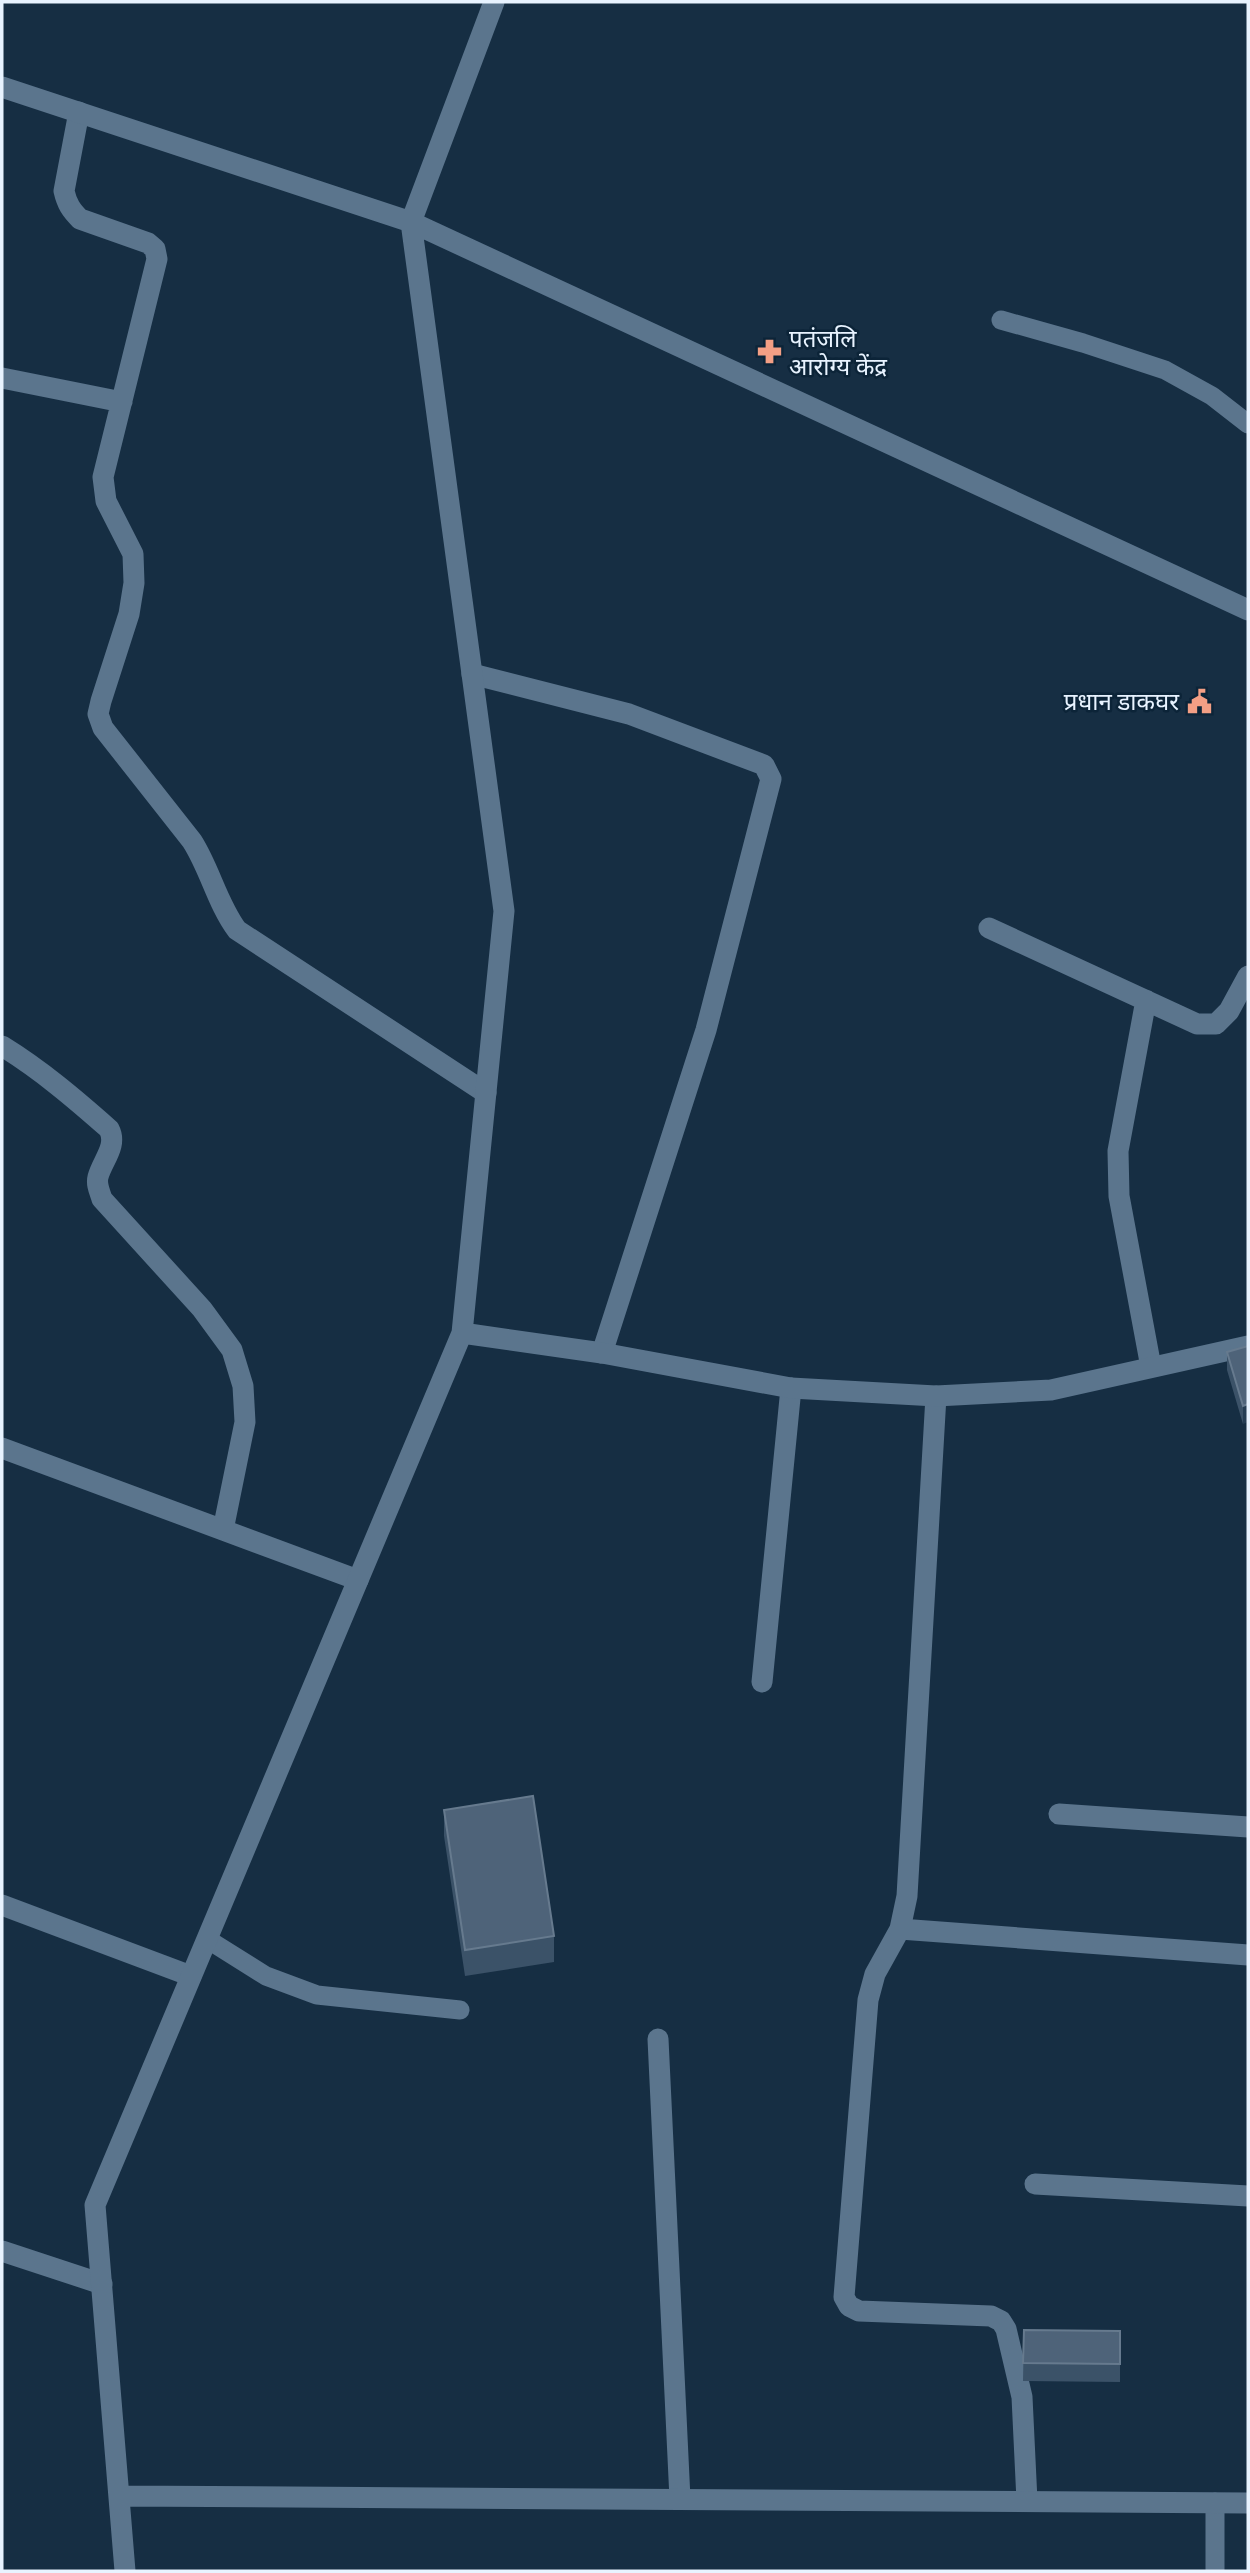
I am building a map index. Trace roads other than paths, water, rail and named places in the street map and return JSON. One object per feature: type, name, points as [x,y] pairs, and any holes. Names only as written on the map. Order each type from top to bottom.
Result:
[{"type":"street","points":[[125,2571],[95,2205],[462,1332],[504,911],[411,222],[494,2]]},
{"type":"street","points":[[2,87],[411,222],[1248,610]]},
{"type":"street","points":[[79,112],[64,191],[71,211],[80,219],[148,243],[155,249],[157,260],[103,477],[106,501],[132,554],[134,583],[129,614],[98,714],[103,728],[192,841],[203,858],[227,916],[237,930],[486,1093]]},
{"type":"street","points":[[2,378],[122,402]]},
{"type":"street","points":[[472,674],[629,714],[764,765],[771,779],[706,1030],[602,1353]]},
{"type":"street","points":[[989,928],[1197,1024],[1216,1024],[1229,1011],[1248,976]]},
{"type":"street","points":[[1146,1000],[1118,1152],[1119,1196],[1151,1367]]},
{"type":"street","points":[[2,1046],[61,1088],[109,1129],[113,1136],[112,1144],[97,1179],[102,1199],[202,1308],[232,1350],[243,1386],[245,1422],[223,1530]]},
{"type":"street","points":[[462,1332],[602,1353],[791,1388],[936,1396],[1051,1390],[1248,1346]]},
{"type":"street","points":[[762,1682],[791,1388]]},
{"type":"street","points":[[936,1396],[907,1896],[900,1929],[875,1974],[868,2000],[844,2297],[849,2306],[859,2311],[991,2316],[1001,2321],[1006,2329],[1023,2397],[1027,2501]]},
{"type":"street","points":[[2,1448],[358,1580]]},
{"type":"street","points":[[1059,1814],[1248,1827]]},
{"type":"street","points":[[2,1905],[191,1976]]},
{"type":"street","points":[[900,1929],[1248,1955]]},
{"type":"street","points":[[658,2039],[680,2499]]},
{"type":"street","points":[[1035,2184],[1248,2196]]},
{"type":"street","points":[[2,2252],[102,2284]]},
{"type":"street","points":[[119,2496],[1248,2502]]},
{"type":"lane","points":[[1001,320],[1165,370],[1212,396],[1248,424]]},
{"type":"lane","points":[[207,1939],[266,1976],[317,1995],[460,2010]]},
{"type":"lane","points":[[1215,2502],[1215,2571]]},
{"type":"place","name":"पतंजलि आरोग्य केंद्र","points":[[769,352]]},
{"type":"place","name":"प्रधान डाकघर","points":[[1199,701]]}]
